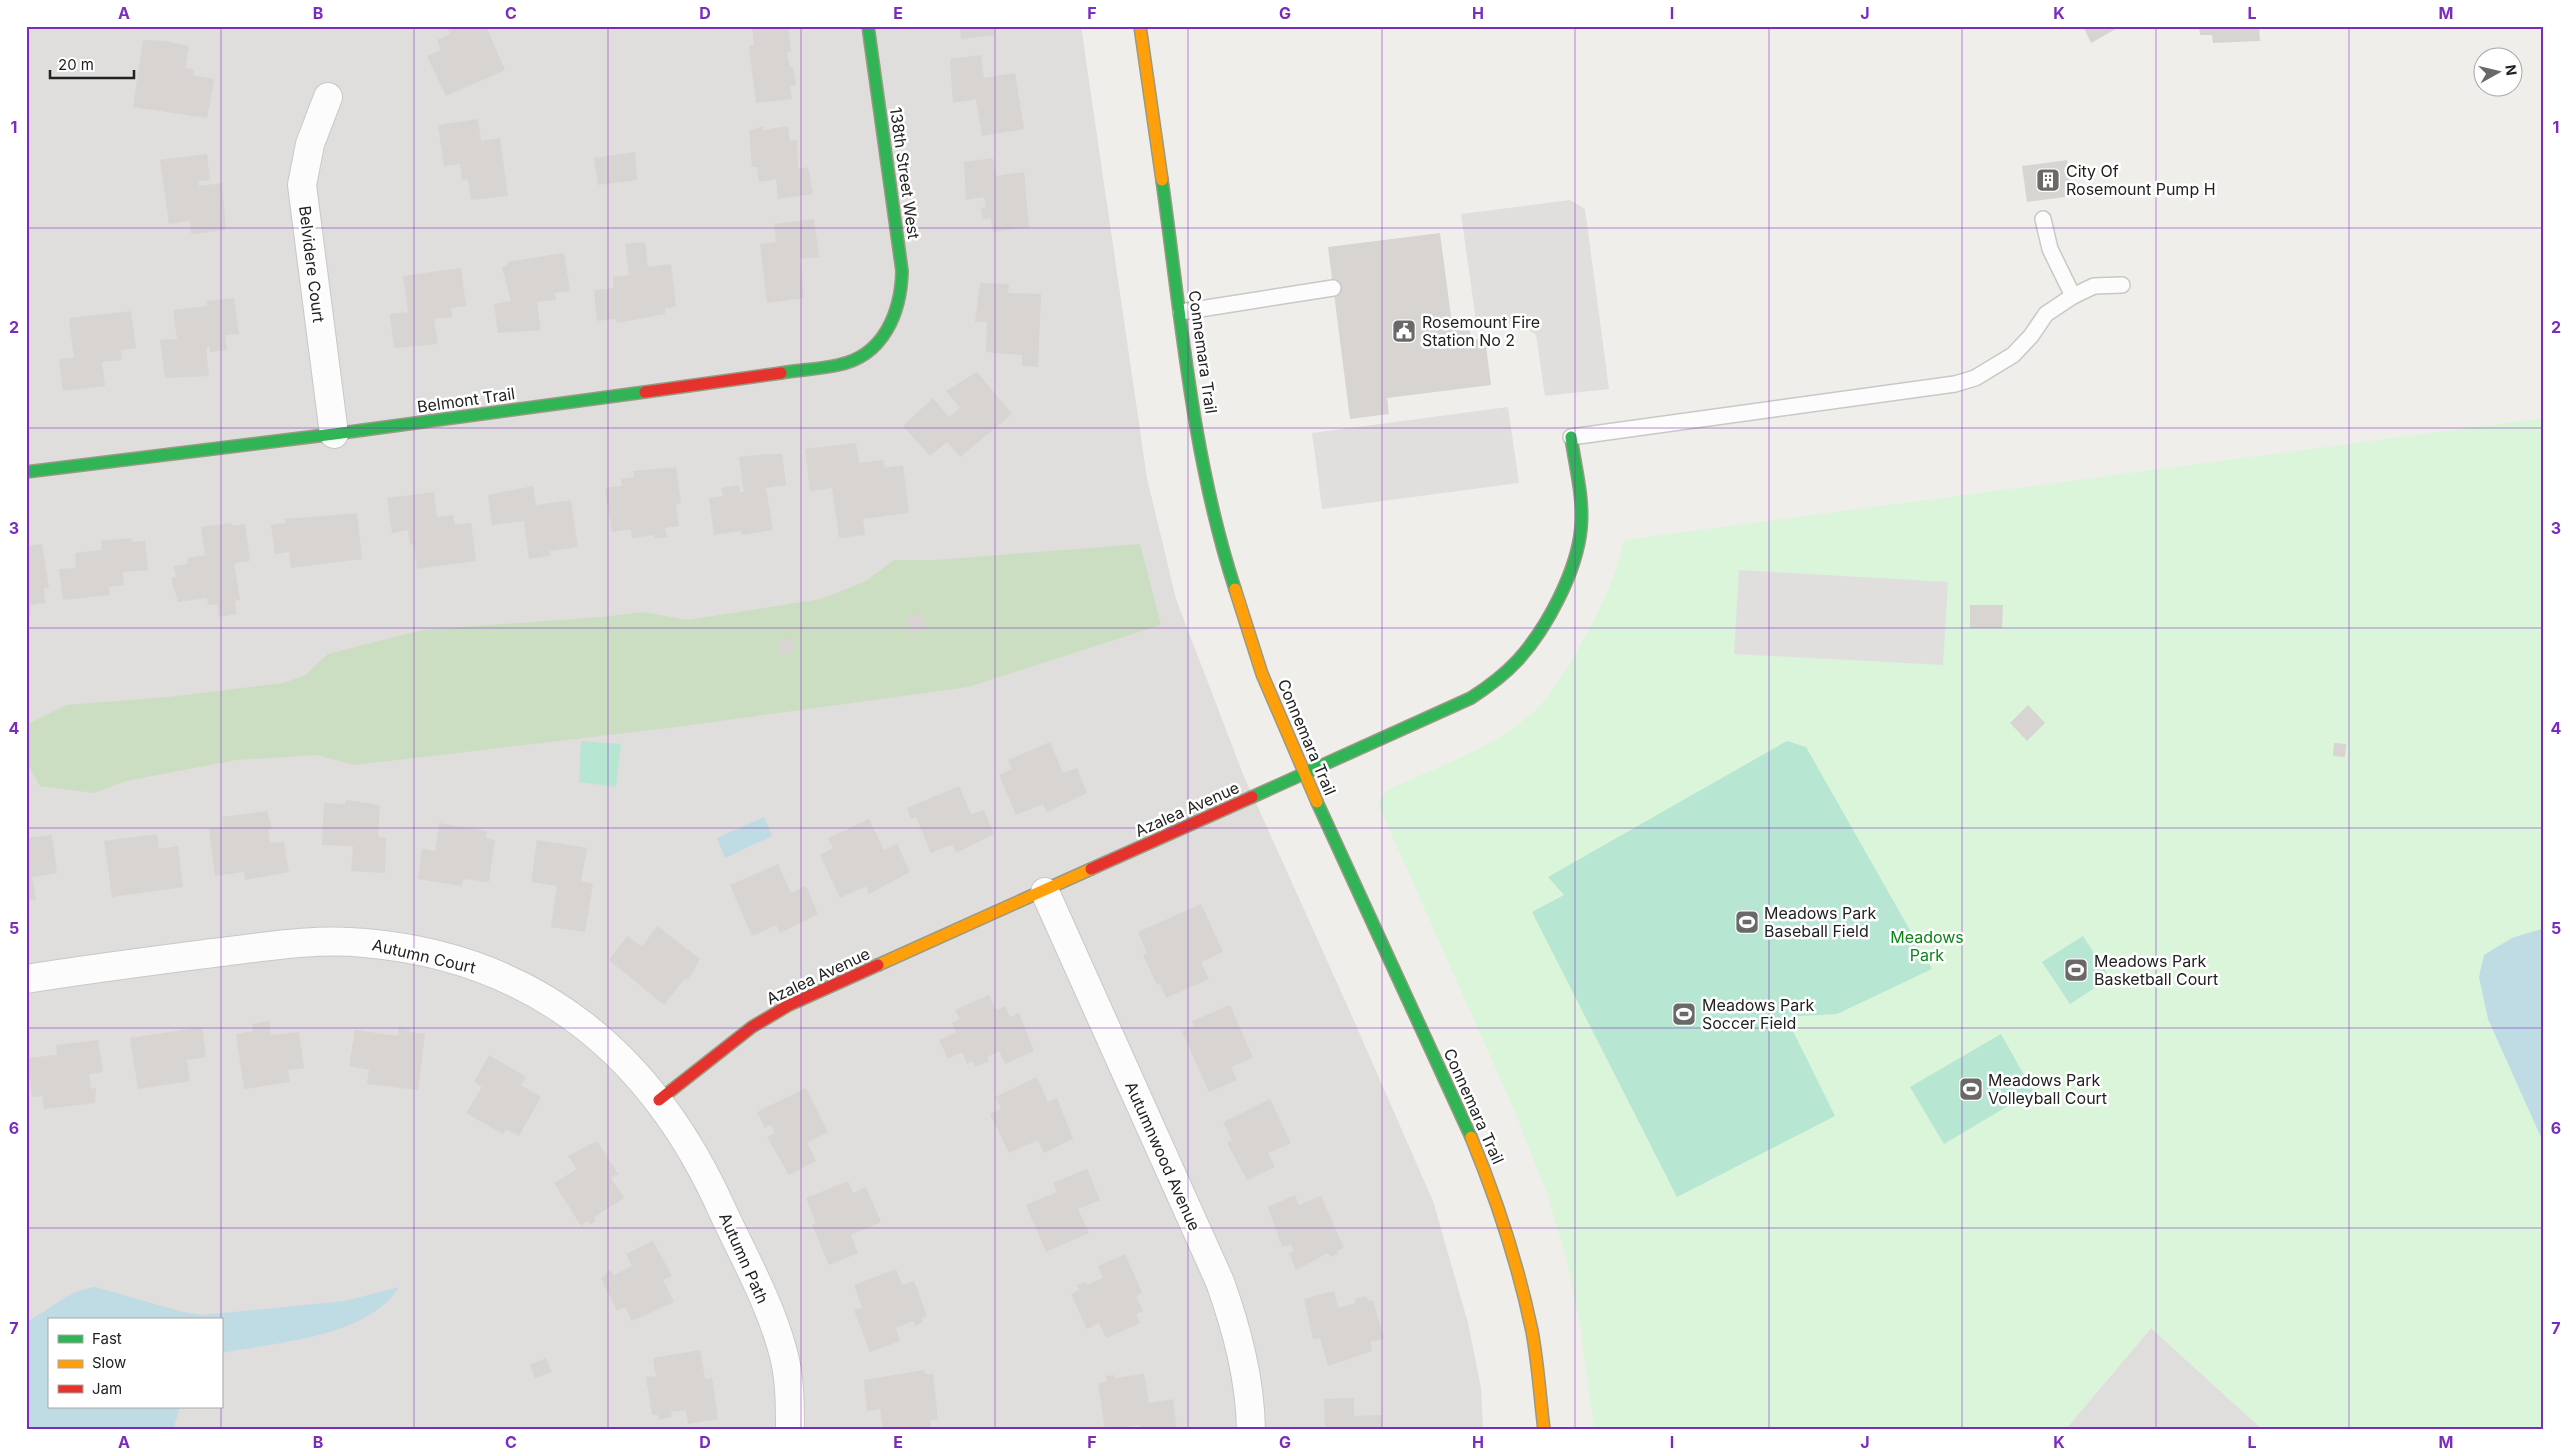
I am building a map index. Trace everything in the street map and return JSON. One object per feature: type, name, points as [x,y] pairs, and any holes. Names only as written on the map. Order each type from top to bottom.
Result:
[{"type":"street","name":"138th Street West","points":[[868,26],[902,271],[900,305],[892,323]]},
{"type":"street","name":"Connemara Trail","points":[[1140,26],[1201,446],[1224,556],[1262,674],[1305,773],[1460,1111],[1496,1198],[1521,1285],[1532,1333],[1544,1430]]},
{"type":"street","name":"Belvidere Court","points":[[328,97],[310,144],[302,185],[334,434]]},
{"type":"street","name":"Belmont Trail","points":[[26,472],[334,434],[840,365],[871,350],[882,339],[892,323]]},
{"type":"street","name":"Azalea Avenue","points":[[659,1100],[771,1014],[1045,892],[1471,698],[1487,688],[1520,658],[1535,638],[1567,579],[1576,552],[1581,528],[1571,436]]},
{"type":"street","name":"Autumnwood Avenue","points":[[1045,892],[1220,1282],[1238,1334],[1246,1378],[1251,1430]]},
{"type":"street","name":"Autumn Court","points":[[26,979],[317,941],[365,942],[409,949],[451,958],[492,972],[527,988],[590,1030],[629,1065],[659,1100]]},
{"type":"street","name":"Autumn Path","points":[[659,1100],[706,1174],[771,1316],[783,1352],[786,1370],[790,1430]]},
{"type":"lane","points":[[2044,219],[2050,249],[2073,296]]},
{"type":"lane","points":[[1571,436],[1962,382],[1994,368],[2013,355],[2031,336],[2046,314],[2073,296],[2094,286],[2122,284]]},
{"type":"lane","points":[[1181,312],[1333,288]]},
{"type":"shaded area","points":[[26,26],[1081,26],[1147,478],[1176,599],[1243,774],[1433,1201],[1468,1323],[1481,1388],[1483,1430],[26,1430]]},
{"type":"shaded area","points":[[1570,200],[1585,209],[1609,389],[1545,396],[1536,335],[1515,321],[1477,328],[1461,214]]},
{"type":"shaded area","points":[[1508,407],[1519,483],[1322,509],[1312,433]]},
{"type":"shaded area","points":[[1739,570],[1948,582],[1943,665],[1734,654]]},
{"type":"shaded area","points":[[2151,1328],[2263,1430],[2065,1430]]},
{"type":"green space","name":"Meadows Park","points":[[2544,418],[2544,1430],[2263,1430],[2151,1328],[2065,1430],[1594,1430],[1581,1330],[1567,1261],[1547,1194],[1515,1112],[1378,804],[1385,791],[1490,743],[1509,731],[1543,702],[1566,670],[1598,612],[1613,577],[1624,540]]},
{"type":"green space","points":[[1140,544],[1161,625],[968,687],[668,728],[355,765],[316,755],[236,760],[126,781],[94,793],[40,786],[26,762],[26,725],[66,705],[168,697],[283,683],[304,676],[328,654],[422,630],[601,617],[643,612],[688,620],[821,599],[866,581],[894,560],[935,560]]},
{"type":"green space","points":[[581,741],[621,744],[616,787],[579,782]]},
{"type":"green space","name":"Meadows Park Baseball Field","points":[[1787,741],[1806,747],[1932,969],[1837,1014],[1786,1017],[1835,1116],[1677,1197],[1532,912],[1564,895],[1548,877]]},
{"type":"green space","name":"Meadows Park Basketball Court","points":[[2083,936],[2110,978],[2070,1004],[2042,962]]},
{"type":"green space","name":"Meadows Park Volleyball Court","points":[[2001,1034],[2033,1091],[1944,1144],[1910,1087]]},
{"type":"water","points":[[764,817],[772,836],[725,858],[717,838]]},
{"type":"water","points":[[2544,928],[2544,1144],[2488,1019],[2479,977],[2484,955],[2512,938]]},
{"type":"water","points":[[95,1287],[183,1312],[204,1315],[345,1301],[399,1287],[384,1304],[365,1317],[343,1327],[293,1341],[222,1353],[222,1318],[48,1318],[48,1408],[180,1408],[173,1430],[26,1430],[26,1322],[84,1289]]},
{"type":"building","points":[[447,26],[486,26],[505,70],[446,96],[427,56],[441,50],[437,40],[450,34]]},
{"type":"building","points":[[752,26],[788,26],[791,52],[787,52],[790,67],[793,67],[796,85],[790,86],[792,99],[756,103],[749,46],[754,45]]},
{"type":"building","points":[[960,26],[994,26],[995,35],[961,39]]},
{"type":"building","points":[[2083,26],[2121,26],[2091,43]]},
{"type":"building","points":[[2199,26],[2259,26],[2260,41],[2213,43],[2212,35],[2200,35]]},
{"type":"building","points":[[143,40],[166,41],[189,46],[185,68],[194,70],[193,75],[214,79],[207,118],[133,107]]},
{"type":"building","points":[[981,55],[984,78],[1015,73],[1024,129],[982,136],[976,99],[953,103],[950,59]]},
{"type":"building","points":[[478,119],[481,141],[500,138],[508,196],[471,200],[468,179],[462,180],[460,164],[444,166],[438,125]]},
{"type":"building","points":[[763,126],[763,130],[788,126],[790,141],[797,140],[798,169],[808,167],[813,194],[778,199],[776,179],[759,182],[757,167],[752,167],[749,131]]},
{"type":"building","points":[[635,152],[637,180],[598,185],[594,158]]},
{"type":"building","points":[[207,154],[210,180],[199,181],[199,186],[222,183],[226,230],[191,234],[190,221],[169,224],[160,160]]},
{"type":"building","points":[[993,158],[996,176],[1024,172],[1029,227],[993,232],[991,218],[983,219],[981,208],[986,207],[984,197],[966,200],[964,162]]},
{"type":"building","name":"City Of Rosemount Pump H","points":[[2067,160],[2073,196],[2027,202],[2022,166]]},
{"type":"building","points":[[814,219],[819,257],[800,259],[804,298],[767,303],[760,244],[776,242],[774,224]]},
{"type":"building","name":"Rosemount Fire Station No 2","points":[[1440,233],[1452,324],[1469,322],[1471,340],[1485,338],[1491,385],[1387,398],[1389,414],[1350,419],[1328,247]]},
{"type":"building","points":[[645,242],[648,267],[671,264],[676,307],[665,308],[665,314],[617,323],[616,319],[597,321],[594,290],[614,288],[613,277],[629,275],[625,244]]},
{"type":"building","points":[[564,253],[570,291],[555,293],[556,300],[537,302],[541,330],[498,333],[494,304],[511,301],[502,267],[507,266],[507,262]]},
{"type":"building","points":[[461,268],[466,306],[451,308],[452,317],[434,319],[438,344],[394,348],[390,314],[408,312],[403,276]]},
{"type":"building","points":[[980,283],[1009,284],[1008,293],[1041,294],[1038,367],[1022,366],[1022,355],[986,352],[987,322],[975,322]]},
{"type":"building","points":[[234,298],[239,334],[225,335],[227,350],[210,352],[210,347],[206,348],[209,376],[165,378],[160,340],[177,339],[173,310],[207,306],[207,301]]},
{"type":"building","points":[[131,311],[136,348],[121,350],[122,360],[102,362],[105,386],[63,391],[59,359],[74,358],[69,318]]},
{"type":"building","points":[[977,372],[1012,414],[960,457],[947,442],[930,456],[903,426],[933,398],[949,417],[960,408],[946,391]]},
{"type":"building","points":[[856,443],[859,463],[883,460],[885,468],[903,465],[909,513],[863,519],[865,535],[839,538],[832,488],[810,491],[805,449]]},
{"type":"building","points":[[782,454],[786,485],[766,488],[773,530],[742,535],[741,531],[714,535],[709,498],[723,496],[721,488],[739,485],[740,492],[744,492],[739,457]]},
{"type":"building","points":[[676,467],[681,503],[676,504],[679,526],[665,528],[667,537],[654,539],[654,535],[632,538],[631,529],[612,532],[605,488],[622,486],[621,479],[634,477],[633,471]]},
{"type":"building","points":[[533,486],[536,505],[571,500],[578,547],[550,551],[550,556],[529,559],[524,521],[492,525],[488,495]]},
{"type":"building","points":[[434,492],[437,517],[453,515],[455,525],[471,523],[476,561],[417,569],[414,544],[410,545],[408,530],[392,533],[387,498]]},
{"type":"building","points":[[357,513],[362,559],[291,568],[289,552],[275,554],[271,525],[286,523],[285,519]]},
{"type":"building","points":[[231,523],[232,526],[245,524],[250,561],[234,563],[240,600],[235,601],[236,614],[219,617],[217,604],[208,605],[207,598],[178,602],[171,578],[176,577],[174,566],[188,564],[187,558],[205,555],[201,527]]},
{"type":"building","points":[[131,538],[132,542],[145,541],[148,570],[123,572],[124,585],[109,587],[110,595],[63,600],[59,569],[76,568],[75,553],[102,550],[101,541]]},
{"type":"building","points":[[42,544],[49,588],[44,588],[45,603],[30,605],[31,616],[26,617],[26,546]]},
{"type":"building","points":[[1970,605],[2003,605],[2002,628],[1970,628]]},
{"type":"building","points":[[923,614],[926,629],[910,632],[907,616]]},
{"type":"building","points":[[792,638],[794,652],[780,654],[778,639]]},
{"type":"building","points":[[2028,705],[2045,723],[2027,741],[2010,723]]},
{"type":"building","points":[[1050,742],[1063,773],[1077,768],[1087,793],[1047,812],[1043,804],[1016,815],[999,775],[1012,769],[1008,760]]},
{"type":"building","points":[[2334,743],[2346,744],[2345,757],[2333,756]]},
{"type":"building","points":[[959,786],[971,814],[984,810],[994,834],[956,853],[953,844],[931,853],[916,817],[911,819],[907,808]]},
{"type":"building","points":[[346,800],[380,805],[378,837],[386,838],[385,873],[351,871],[353,846],[322,845],[324,803],[345,804]]},
{"type":"building","points":[[267,811],[272,829],[268,830],[270,843],[284,842],[289,872],[245,880],[244,872],[215,876],[209,829],[223,827],[222,817]]},
{"type":"building","points":[[869,819],[884,850],[897,844],[910,872],[869,894],[866,886],[840,898],[820,855],[833,848],[828,838]]},
{"type":"building","points":[[439,823],[487,831],[486,838],[495,840],[489,882],[463,879],[462,886],[418,879],[422,849],[435,851]]},
{"type":"building","points":[[157,834],[159,849],[178,846],[183,887],[112,897],[104,841]]},
{"type":"building","points":[[52,835],[57,873],[32,877],[36,900],[26,901],[26,838]]},
{"type":"building","points":[[537,840],[587,848],[581,881],[593,884],[585,932],[551,927],[557,886],[531,882]]},
{"type":"building","points":[[778,864],[791,893],[806,886],[818,914],[780,933],[776,925],[752,936],[730,885]]},
{"type":"building","points":[[1201,904],[1223,952],[1201,962],[1209,979],[1166,998],[1160,983],[1157,985],[1143,955],[1147,953],[1138,932]]},
{"type":"building","points":[[657,926],[700,959],[688,980],[685,978],[664,1005],[609,960],[627,936],[642,947]]},
{"type":"building","points":[[989,995],[996,1010],[1005,1006],[1010,1017],[1019,1013],[1034,1051],[1005,1064],[999,1051],[987,1057],[989,1061],[975,1067],[973,1061],[967,1064],[962,1052],[948,1059],[939,1040],[956,1032],[952,1023],[960,1019],[955,1010]]},
{"type":"building","points":[[1230,1005],[1253,1058],[1231,1067],[1237,1080],[1209,1092],[1182,1031],[1194,1026],[1192,1021]]},
{"type":"building","points":[[269,1021],[271,1035],[299,1032],[304,1068],[288,1070],[290,1082],[244,1089],[236,1034],[253,1031],[252,1024]]},
{"type":"building","points":[[399,1026],[410,1028],[409,1032],[425,1034],[418,1090],[367,1084],[369,1070],[349,1066],[355,1030],[398,1036]]},
{"type":"building","points":[[202,1027],[206,1057],[187,1060],[190,1081],[138,1089],[130,1038]]},
{"type":"building","points":[[98,1040],[103,1072],[89,1074],[91,1089],[96,1088],[95,1103],[44,1109],[42,1096],[32,1097],[27,1058],[57,1055],[56,1045]]},
{"type":"building","points":[[489,1055],[526,1077],[521,1085],[541,1097],[519,1136],[506,1129],[503,1134],[466,1113],[482,1087],[474,1082]]},
{"type":"building","points":[[1037,1077],[1048,1102],[1057,1098],[1073,1139],[1044,1153],[1038,1140],[1009,1153],[990,1114],[1001,1109],[995,1097]]},
{"type":"building","points":[[806,1088],[828,1132],[807,1143],[816,1161],[789,1175],[767,1137],[775,1133],[771,1125],[765,1128],[757,1112]]},
{"type":"building","points":[[1270,1099],[1291,1143],[1268,1153],[1275,1167],[1247,1180],[1227,1143],[1232,1140],[1223,1122]]},
{"type":"building","points":[[597,1141],[618,1174],[611,1178],[624,1198],[594,1217],[596,1221],[590,1225],[588,1221],[581,1226],[554,1183],[577,1169],[568,1156]]},
{"type":"building","points":[[1087,1169],[1100,1200],[1078,1209],[1089,1233],[1046,1252],[1026,1205],[1057,1192],[1053,1183]]},
{"type":"building","points":[[848,1181],[853,1193],[866,1187],[881,1222],[851,1235],[858,1253],[829,1265],[812,1225],[816,1223],[806,1198]]},
{"type":"building","points":[[1295,1195],[1299,1205],[1321,1196],[1344,1248],[1337,1251],[1338,1254],[1330,1257],[1328,1253],[1296,1270],[1289,1253],[1294,1251],[1291,1244],[1282,1247],[1268,1207]]},
{"type":"building","points":[[653,1241],[672,1276],[663,1280],[674,1302],[632,1321],[625,1307],[617,1311],[601,1278],[611,1270],[614,1275],[632,1266],[626,1254]]},
{"type":"building","points":[[1125,1254],[1142,1293],[1136,1296],[1143,1311],[1136,1314],[1140,1323],[1106,1338],[1099,1323],[1087,1329],[1071,1294],[1079,1290],[1077,1285],[1085,1282],[1087,1285],[1103,1278],[1098,1266]]},
{"type":"building","points":[[896,1269],[902,1285],[914,1281],[927,1316],[921,1318],[923,1322],[915,1326],[913,1321],[896,1328],[900,1341],[870,1352],[854,1310],[862,1308],[854,1285]]},
{"type":"building","points":[[1334,1291],[1338,1308],[1356,1303],[1355,1299],[1366,1296],[1368,1301],[1373,1300],[1384,1339],[1370,1342],[1372,1351],[1328,1366],[1320,1338],[1313,1339],[1304,1299]]},
{"type":"building","points":[[700,1350],[705,1379],[712,1378],[718,1419],[688,1424],[686,1410],[671,1412],[672,1417],[659,1420],[658,1415],[652,1415],[646,1377],[656,1376],[653,1358]]},
{"type":"building","points":[[546,1358],[552,1372],[535,1378],[530,1365]]},
{"type":"building","points":[[924,1370],[925,1374],[933,1374],[938,1420],[930,1420],[931,1430],[883,1430],[880,1409],[867,1411],[864,1380]]},
{"type":"building","points":[[1144,1374],[1149,1403],[1173,1399],[1177,1430],[1140,1430],[1140,1425],[1105,1430],[1098,1383],[1107,1382],[1106,1376],[1115,1375],[1115,1378]]},
{"type":"building","points":[[1354,1398],[1354,1416],[1382,1415],[1382,1430],[1325,1430],[1324,1399]]},
{"type":"traffic: fast","points":[[781,373],[824,368],[854,360],[878,342],[887,330],[898,302],[902,271],[868,26]]},
{"type":"traffic: fast","points":[[1162,180],[1182,334],[1198,437],[1220,539],[1235,589]]},
{"type":"traffic: fast","points":[[26,472],[334,434],[645,392]]},
{"type":"traffic: fast","points":[[1252,797],[1471,698],[1496,681],[1518,660],[1550,616],[1574,562],[1582,517],[1579,482],[1571,437]]},
{"type":"traffic: fast","points":[[1317,802],[1471,1137]]},
{"type":"traffic: slow","points":[[1140,26],[1162,180]]},
{"type":"traffic: slow","points":[[1235,589],[1262,674],[1317,802]]},
{"type":"traffic: slow","points":[[878,965],[1091,869]]},
{"type":"traffic: slow","points":[[1471,1137],[1490,1184],[1520,1281],[1536,1355],[1544,1430]]},
{"type":"traffic: jam","points":[[645,392],[781,373]]},
{"type":"traffic: jam","points":[[1091,869],[1252,797]]},
{"type":"traffic: jam","points":[[659,1100],[752,1027],[789,1005],[878,965]]},
{"type":"place","name":"City Of Rosemount Pump H","points":[[2048,180]]},
{"type":"place","name":"Rosemount Fire Station No 2","points":[[1404,331]]},
{"type":"place","name":"Meadows Park Baseball Field","points":[[1747,922]]},
{"type":"place","name":"Meadows Park Basketball Court","points":[[2076,970]]},
{"type":"place","name":"Meadows Park Soccer Field","points":[[1684,1014]]},
{"type":"place","name":"Meadows Park Volleyball Court","points":[[1971,1089]]}]
